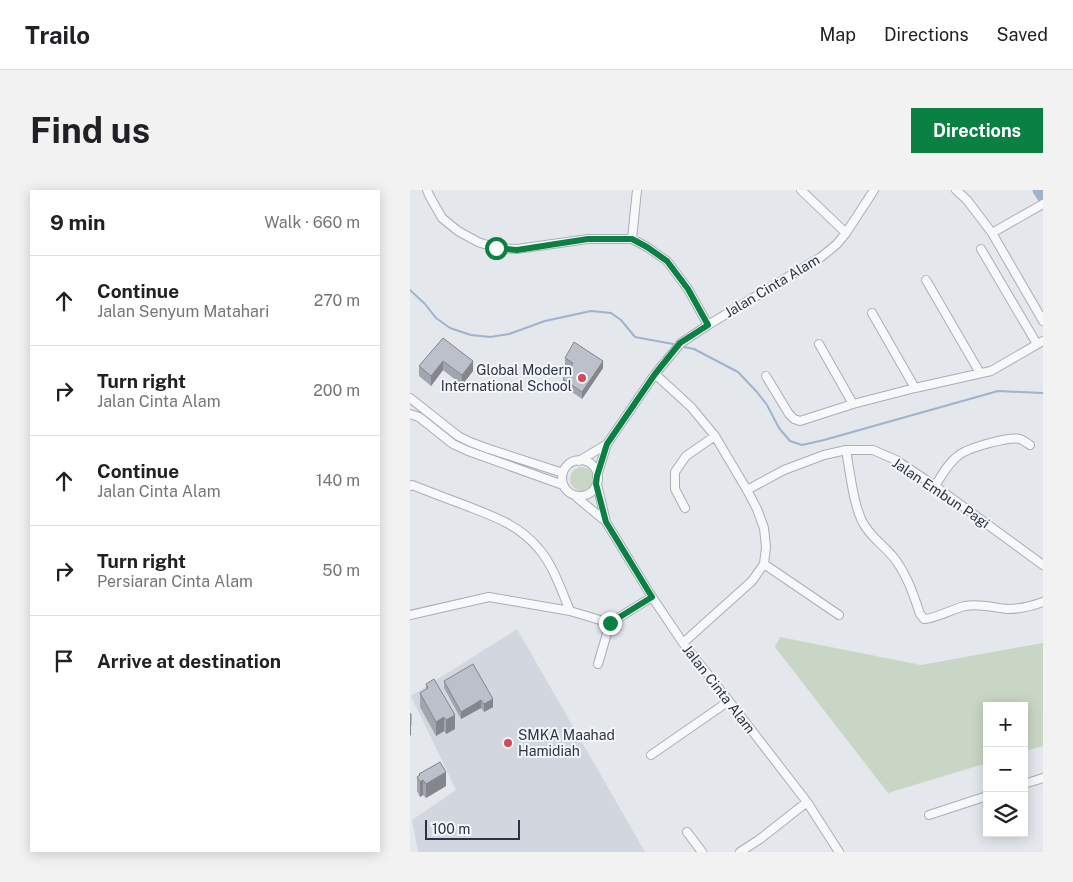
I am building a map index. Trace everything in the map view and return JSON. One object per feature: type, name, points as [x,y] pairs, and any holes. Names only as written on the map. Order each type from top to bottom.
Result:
[{"type":"street","points":[[427,190],[442,218],[458,231],[478,242],[496,248],[517,250],[588,239],[632,239],[667,261],[688,289],[708,325]]},
{"type":"street","points":[[632,239],[637,190]]},
{"type":"street","points":[[802,190],[846,233]]},
{"type":"street","name":"Jalan Cinta Alam","points":[[606,522],[597,480],[607,444],[655,374],[680,343],[821,257],[837,244],[846,233],[874,190]]},
{"type":"street","points":[[956,190],[992,233],[1043,321]]},
{"type":"street","points":[[992,233],[1039,206]]},
{"type":"street","points":[[766,376],[789,414],[794,419],[800,421],[853,404],[991,371],[1040,342],[982,249]]},
{"type":"street","points":[[926,280],[980,373]]},
{"type":"street","points":[[872,313],[915,388]]},
{"type":"street","points":[[818,344],[853,404]]},
{"type":"street","points":[[655,374],[691,407],[715,436],[757,509],[764,528],[766,547],[764,564],[752,581],[683,643]]},
{"type":"street","points":[[410,398],[458,436],[470,442],[563,474]]},
{"type":"street","points":[[410,414],[418,417],[453,444],[468,451],[563,485]]},
{"type":"street","points":[[685,508],[675,490],[675,472],[686,456],[715,436]]},
{"type":"street","points":[[935,486],[951,462],[961,454],[974,448],[1019,439],[1030,445]]},
{"type":"street","name":"Jalan Cinta Alam","points":[[579,461],[607,444]]},
{"type":"street","points":[[846,450],[858,508],[863,522],[872,535],[896,561],[908,582],[920,614],[924,618],[929,619],[967,606],[1008,609],[1032,606],[1043,602]]},
{"type":"street","name":"Jalan Embun Pagi","points":[[747,490],[784,470],[824,455],[846,450],[872,450],[896,460],[935,486],[1043,565]]},
{"type":"street","points":[[579,461],[590,464],[595,469],[597,480],[592,492],[575,496],[568,492],[563,485],[563,474],[569,464],[579,461]]},
{"type":"street","points":[[410,486],[412,485],[504,520],[524,533],[540,550],[550,566],[570,611]]},
{"type":"street","name":"Jalan Cinta Alam","points":[[575,496],[606,522],[683,643],[806,802],[839,852]]},
{"type":"street","points":[[764,564],[839,615]]},
{"type":"street","points":[[410,615],[489,597],[570,611],[610,623]]},
{"type":"street","points":[[598,664],[610,623],[652,597]]},
{"type":"street","points":[[651,755],[729,701]]},
{"type":"street","points":[[1028,783],[1043,778]]},
{"type":"street","points":[[929,815],[983,797]]},
{"type":"street","points":[[740,852],[760,839],[806,802]]},
{"type":"street","points":[[687,832],[702,852]]},
{"type":"shaded area","name":"SMKA Maahad Hamidiah","points":[[517,629],[645,852],[418,852],[412,820],[456,790],[411,696]]},
{"type":"green space","points":[[582,467],[591,470],[594,479],[591,488],[582,491],[573,488],[570,479],[573,470]]},
{"type":"green space","points":[[780,637],[921,665],[1043,643],[1043,746],[1028,750],[1028,702],[983,702],[983,764],[888,793],[775,647]]},
{"type":"building","points":[[443,338],[473,361],[462,375],[443,361],[431,376],[419,366]]},
{"type":"building","name":"Global Modern International School","points":[[574,342],[603,361],[582,392],[563,379],[573,363],[565,358]]},
{"type":"building","points":[[473,664],[493,699],[484,704],[481,700],[461,712],[444,681]]},
{"type":"building","points":[[434,679],[455,715],[446,720],[444,717],[436,722],[420,693],[428,688],[426,684]]},
{"type":"building","points":[[440,762],[446,772],[426,784],[423,780],[420,782],[417,777],[419,774]]},
{"type":"waterway","points":[[1038,190],[1043,198]]},
{"type":"waterway","points":[[410,290],[436,318],[450,328],[471,335],[490,337],[509,334],[545,321],[591,311],[611,313],[621,320],[635,337],[673,344]]},
{"type":"waterway","points":[[684,347],[694,349],[738,372],[767,405],[779,428],[790,441],[802,445],[998,391],[1043,393]]},
{"type":"place","name":"Global Modern International School","points":[[582,378]]},
{"type":"place","name":"SMKA Maahad Hamidiah","points":[[508,743]]},
{"type":"route","points":[[496,248],[517,250],[588,239],[632,239],[667,261],[688,289],[708,325],[680,343],[655,374],[607,444],[596,484],[602,511],[606,522],[652,597],[610,623]]}]
